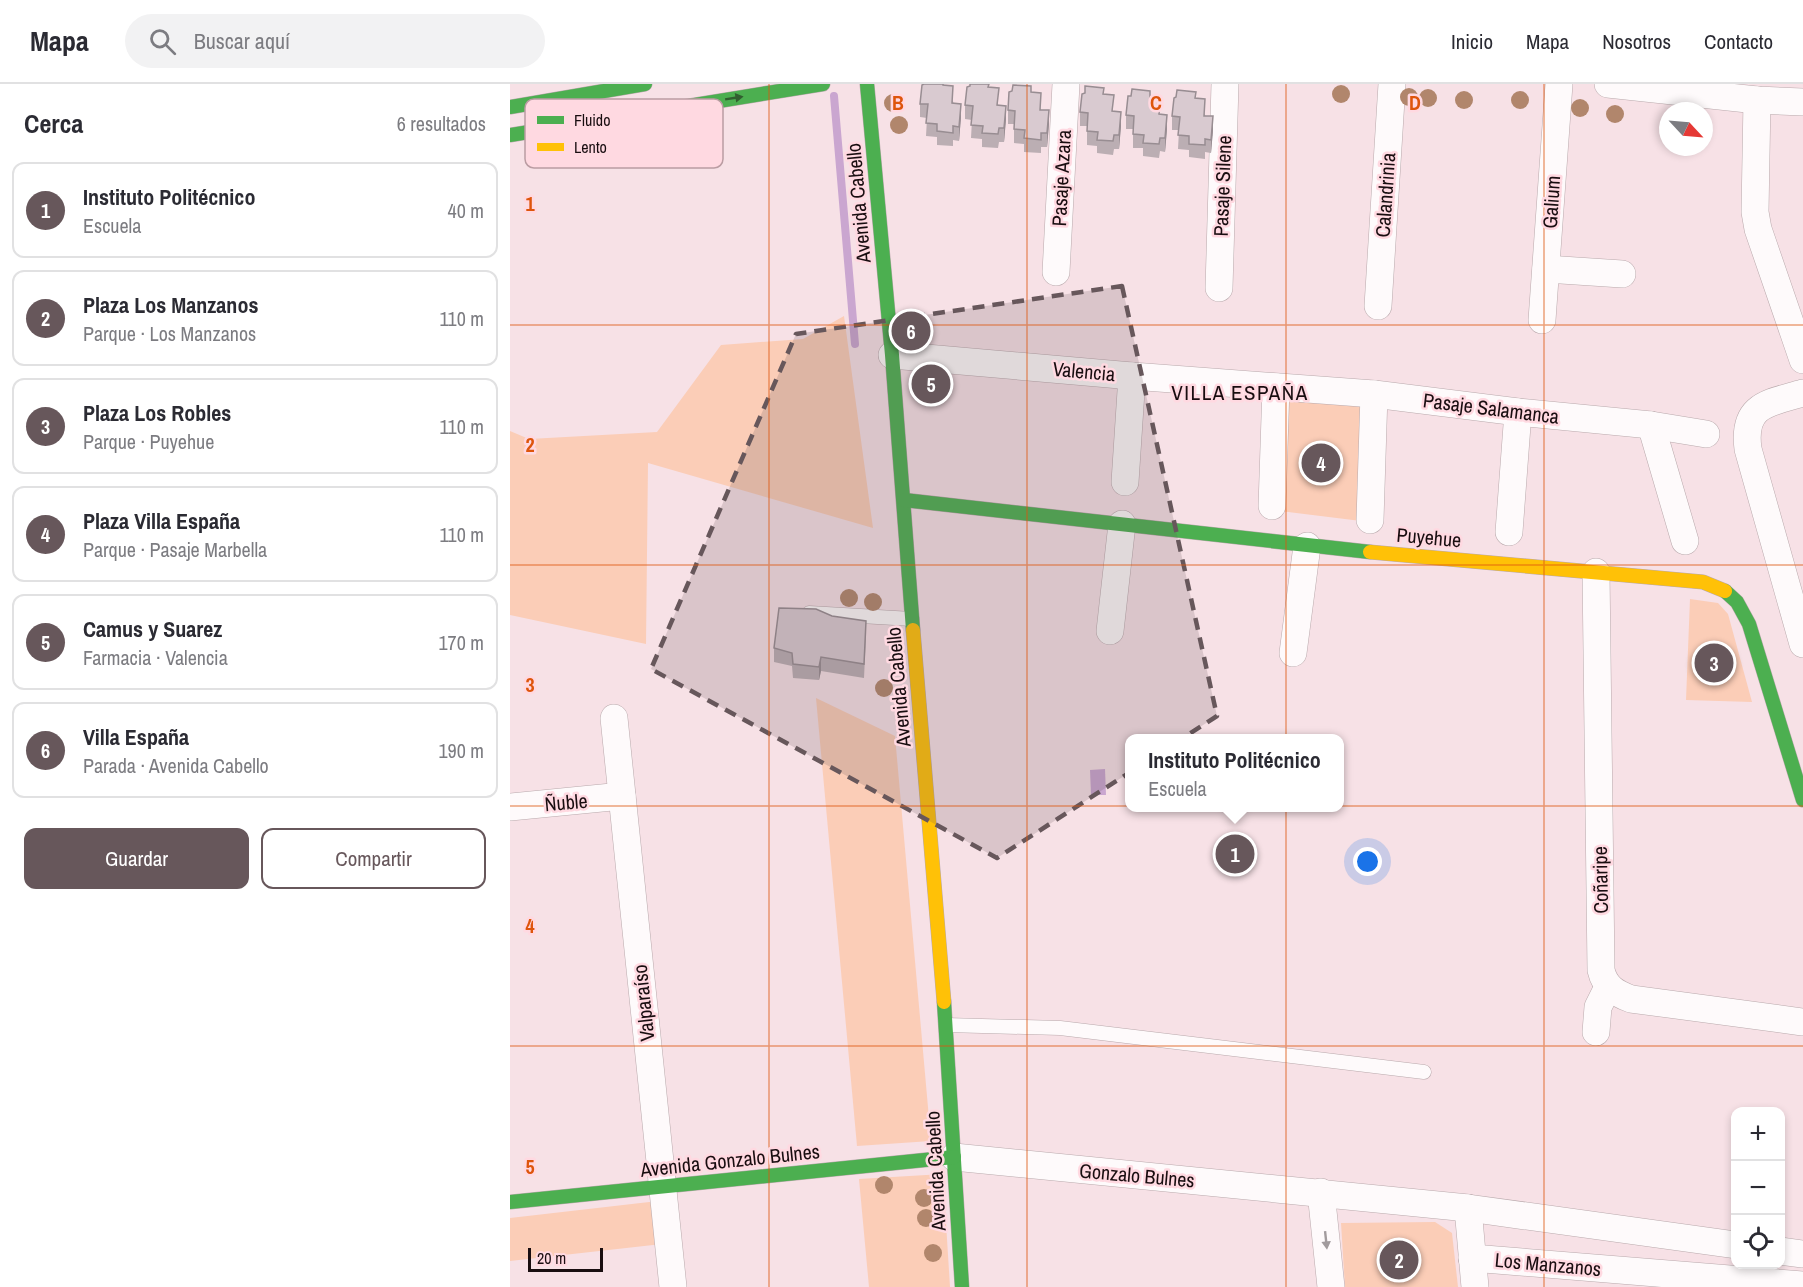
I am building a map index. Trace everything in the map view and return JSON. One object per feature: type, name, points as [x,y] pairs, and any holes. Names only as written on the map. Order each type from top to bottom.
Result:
[{"type":"street","points":[[557,99],[645,84]]},
{"type":"street","points":[[723,100],[823,84]]},
{"type":"street","name":"Avenida Cabello","points":[[867,84],[892,355],[946,1025],[962,1287]]},
{"type":"street","name":"Pasaje Azara","points":[[1056,272],[1066,84]]},
{"type":"street","name":"Pasaje Silene","points":[[1220,288],[1225,84]]},
{"type":"street","name":"Calandrinia","points":[[1378,306],[1392,84]]},
{"type":"street","name":"Galium","points":[[1542,320],[1559,84]]},
{"type":"street","points":[[1608,84],[1757,100],[1803,102]]},
{"type":"street","points":[[1757,100],[1755,212],[1758,229],[1803,360]]},
{"type":"street","points":[[510,107],[525,104]]},
{"type":"street","points":[[510,135],[525,133]]},
{"type":"street","points":[[1546,268],[1622,274]]},
{"type":"street","name":"Valencia","points":[[892,355],[1276,387]]},
{"type":"street","points":[[1125,482],[1132,376]]},
{"type":"street","points":[[1272,506],[1276,387]]},
{"type":"street","name":"Pasaje Salamanca","points":[[1276,387],[1374,394],[1518,412],[1651,425],[1706,434]]},
{"type":"street","points":[[1803,393],[1759,408],[1749,422],[1746,438],[1795,591],[1803,644]]},
{"type":"street","points":[[1370,520],[1374,394]]},
{"type":"street","points":[[1509,532],[1518,412]]},
{"type":"street","points":[[1651,425],[1685,541]]},
{"type":"street","name":"Puyehue","points":[[904,500],[1307,546],[1703,582],[1727,591],[1735,598],[1749,624],[1803,800]]},
{"type":"street","points":[[1110,631],[1122,524]]},
{"type":"street","points":[[1293,653],[1307,546]]},
{"type":"street","name":"Coñaripe","points":[[1596,572],[1601,970],[1608,987]]},
{"type":"street","name":"Valparaíso","points":[[614,718],[673,1287]]},
{"type":"street","name":"Ñuble","points":[[510,807],[622,796]]},
{"type":"street","points":[[1596,1032],[1598,1007],[1608,987],[1631,999],[1803,1022]]},
{"type":"street","name":"Avenida Gonzalo Bulnes","points":[[510,1202],[954,1157]]},
{"type":"street","name":"Gonzalo Bulnes","points":[[954,1157],[1321,1192]]},
{"type":"street","points":[[1331,1287],[1321,1192],[1468,1208],[1731,1244]]},
{"type":"street","name":"Los Manzanos","points":[[1468,1208],[1475,1287]]},
{"type":"street","points":[[1785,1252],[1803,1254]]},
{"type":"street","name":"Los Manzanos","points":[[1472,1258],[1803,1285]]},
{"type":"lane","points":[[800,612],[912,619]]},
{"type":"lane","points":[[946,1025],[1060,1028],[1424,1072]]},
{"type":"highlighted area","points":[[1122,286],[1217,716],[997,858],[651,669],[796,334]]},
{"type":"shaded area","points":[[844,316],[873,528],[648,463],[646,644],[510,615],[510,431],[529,439],[657,432],[721,345],[803,339]]},
{"type":"shaded area","points":[[1284,397],[1362,405],[1361,521],[1280,511]]},
{"type":"shaded area","points":[[1690,599],[1718,603],[1728,614],[1752,702],[1686,700]]},
{"type":"shaded area","points":[[816,698],[895,736],[931,1141],[857,1146]]},
{"type":"shaded area","points":[[1105,769],[1106,795],[1091,795],[1090,770]]},
{"type":"shaded area","points":[[943,1174],[950,1287],[869,1287],[859,1179]]},
{"type":"shaded area","points":[[658,1201],[662,1244],[510,1261],[510,1218]]},
{"type":"shaded area","points":[[1435,1222],[1452,1233],[1458,1287],[1345,1287],[1341,1223]]},
{"type":"building","points":[[924,84],[953,86],[952,103],[961,104],[959,127],[953,126],[953,133],[937,131],[937,124],[926,123],[928,104],[920,104]]},
{"type":"building","points":[[970,84],[989,84],[988,87],[999,88],[997,105],[1006,106],[1004,128],[999,128],[998,134],[982,133],[983,126],[971,125],[973,106],[965,105],[967,87]]},
{"type":"building","points":[[1013,85],[1031,86],[1031,92],[1041,93],[1040,110],[1049,110],[1047,133],[1041,133],[1041,140],[1024,138],[1025,130],[1014,129],[1015,111],[1008,110],[1009,92],[1012,91]]},
{"type":"building","points":[[1085,86],[1104,88],[1103,94],[1114,95],[1112,111],[1121,112],[1119,135],[1114,135],[1113,141],[1097,140],[1098,132],[1087,131],[1088,113],[1080,112]]},
{"type":"building","points":[[1132,89],[1150,91],[1150,97],[1160,98],[1159,114],[1167,115],[1165,138],[1160,138],[1159,144],[1143,143],[1144,135],[1133,134],[1134,116],[1126,115],[1128,96],[1131,96]]},
{"type":"building","points":[[1177,90],[1196,92],[1195,98],[1205,99],[1204,116],[1213,116],[1211,140],[1205,139],[1205,145],[1189,144],[1189,136],[1178,135],[1180,117],[1172,116]]},
{"type":"building","points":[[779,608],[816,609],[832,616],[866,621],[864,664],[821,657],[819,667],[793,664],[792,653],[774,648]]},
{"type":"waterway","points":[[834,96],[855,344]]},
{"type":"traffic: fast","points":[[557,99],[645,84]]},
{"type":"traffic: fast","points":[[723,100],[823,84]]},
{"type":"traffic: fast","points":[[867,84],[892,355],[913,630]]},
{"type":"traffic: fast","points":[[510,107],[525,104]]},
{"type":"traffic: fast","points":[[510,135],[525,133]]},
{"type":"traffic: fast","points":[[904,500],[1370,552]]},
{"type":"traffic: fast","points":[[1725,591],[1737,602],[1749,624],[1803,800]]},
{"type":"traffic: fast","points":[[944,1002],[962,1287]]},
{"type":"traffic: fast","points":[[510,1202],[954,1157]]},
{"type":"traffic: slow","points":[[1370,552],[1703,582],[1725,591]]},
{"type":"traffic: slow","points":[[913,630],[944,1002]]},
{"type":"place","name":"Villa España","points":[[911,331]]},
{"type":"place","name":"Camus y Suarez","points":[[931,384]]},
{"type":"place","name":"Plaza Villa España","points":[[1321,463]]},
{"type":"place","name":"Plaza Los Robles","points":[[1714,663]]},
{"type":"place","name":"Instituto Politécnico","points":[[1235,854]]},
{"type":"place","name":"Plaza Los Manzanos","points":[[1399,1260]]},
{"type":"district","name":"VILLA ESPAÑA","points":[[1240,392]]}]
